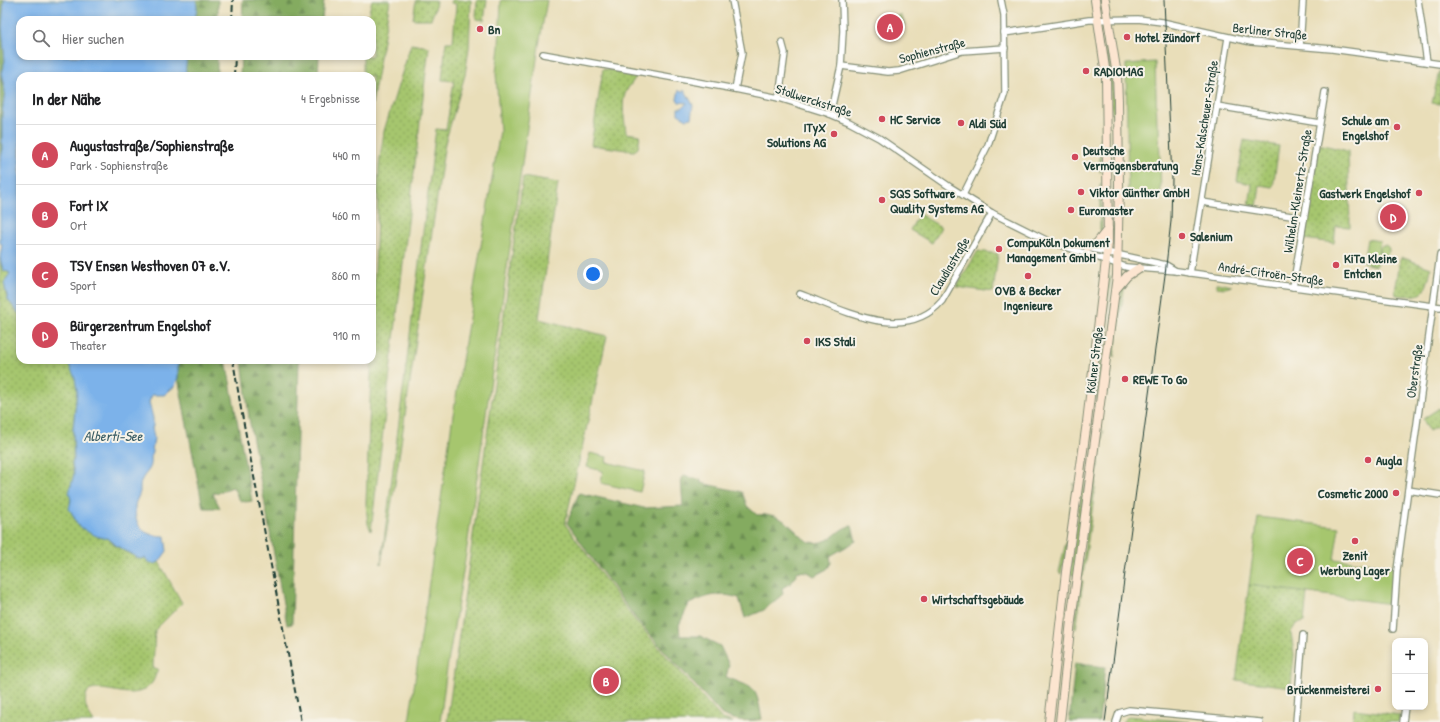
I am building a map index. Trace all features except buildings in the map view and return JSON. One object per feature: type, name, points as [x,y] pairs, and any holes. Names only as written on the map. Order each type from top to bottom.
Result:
[{"type":"main road","name":"Kölner Straße","points":[[1049,722],[1066,572],[1088,416],[1108,251],[1106,75],[1095,0]]},
{"type":"main road","name":"Kölner Straße","points":[[1060,722],[1070,628],[1099,418],[1118,264],[1117,75],[1105,0]]},
{"type":"main road","points":[[1088,248],[1099,241],[1108,229]]},
{"type":"main road","points":[[1115,290],[1126,276],[1139,268]]},
{"type":"main road","points":[[1088,416],[1099,418]]},
{"type":"street","points":[[732,0],[742,53],[735,89]]},
{"type":"street","points":[[830,114],[842,66],[842,0]]},
{"type":"street","points":[[962,195],[988,146],[1005,93],[1005,48],[1001,0]]},
{"type":"street","points":[[1300,46],[1303,0]]},
{"type":"street","points":[[1418,0],[1427,62]]},
{"type":"street","name":"Berliner Straße","points":[[1004,33],[1108,18],[1162,22],[1228,38],[1267,44],[1351,51],[1440,64]]},
{"type":"street","name":"Hans-Kalscheuer-Straße","points":[[1190,273],[1228,38]]},
{"type":"street","points":[[779,98],[785,53],[782,42]]},
{"type":"street","name":"Sophienstraße","points":[[842,66],[882,71],[899,71],[962,51],[1005,48]]},
{"type":"street","name":"Stollwerckstraße","points":[[543,54],[779,98],[830,114],[879,138],[962,195],[992,213],[1048,241],[1118,264]]},
{"type":"street","name":"Wilhelm-Kleinertz-Straße","points":[[1293,287],[1325,92]]},
{"type":"street","name":"Wilhelm-Kleinertz-Straße","points":[[1218,106],[1319,123]]},
{"type":"street","points":[[1202,202],[1304,218]]},
{"type":"street","name":"Claudiastraße","points":[[800,294],[881,321],[904,322],[921,317],[932,310],[942,300],[992,213]]},
{"type":"street","name":"Stollwerckstraße","points":[[1072,249],[1088,248],[1118,254]]},
{"type":"street","name":"André-Citroën-Straße","points":[[1118,254],[1166,265],[1177,271]]},
{"type":"street","name":"Oberstraße","points":[[1394,629],[1397,570],[1437,307],[1440,255]]},
{"type":"street","name":"André-Citroën-Straße","points":[[1118,264],[1437,307]]},
{"type":"street","points":[[1408,490],[1440,495]]},
{"type":"street","points":[[1296,722],[1303,635]]},
{"type":"street","points":[[1116,722],[1119,713],[1130,710],[1260,722]]},
{"type":"street","points":[[1403,722],[1405,710]]},
{"type":"green space","points":[[0,0],[4,0],[2,27],[5,61],[1,79],[5,91],[2,114],[2,154],[0,161]]},
{"type":"green space","points":[[196,0],[218,0],[218,16],[196,16]]},
{"type":"green space","points":[[243,0],[324,0],[322,16],[242,16]]},
{"type":"green space","points":[[372,0],[390,0],[376,81],[376,72],[363,72],[363,60],[376,60],[376,16],[368,16]]},
{"type":"green space","points":[[416,0],[436,0],[435,9],[431,19],[413,19]]},
{"type":"green space","points":[[451,0],[471,0],[469,48],[465,75],[445,143],[395,484],[381,564],[436,129],[446,130],[454,81],[442,80],[446,42],[453,42],[456,4],[451,3]]},
{"type":"green space","points":[[477,0],[487,0],[484,20],[476,19]]},
{"type":"green space","points":[[501,0],[547,0],[539,45],[466,554],[446,675],[440,722],[409,722],[453,415],[500,131],[496,73],[499,47]]},
{"type":"green space","points":[[901,15],[905,25],[899,28],[900,32],[882,37],[877,22]]},
{"type":"green space","points":[[1104,38],[1106,38],[1115,102],[1115,223],[1114,142],[1109,69]]},
{"type":"green space","points":[[411,44],[429,47],[371,531],[368,524],[366,504],[371,364],[376,364],[376,244],[379,166],[384,131]]},
{"type":"green space","points":[[186,60],[217,60],[217,72],[186,72]]},
{"type":"green space","points":[[241,60],[319,60],[318,72],[240,72]]},
{"type":"green space","points":[[1155,62],[1161,195],[1128,195],[1126,64]]},
{"type":"green space","points":[[603,69],[637,74],[626,91],[623,103],[626,133],[640,135],[638,148],[634,151],[591,145]]},
{"type":"green space","points":[[1440,71],[1440,104],[1432,103]]},
{"type":"green space","points":[[1100,138],[1102,138],[1101,172],[1100,172]]},
{"type":"green space","points":[[1244,140],[1279,146],[1273,187],[1260,185],[1257,207],[1249,206],[1252,184],[1237,181]]},
{"type":"green space","points":[[1319,144],[1348,151],[1350,227],[1336,226],[1334,243],[1304,239]]},
{"type":"green space","points":[[523,177],[558,183],[539,319],[607,336],[565,524],[633,618],[722,719],[733,722],[447,722]]},
{"type":"green space","points":[[1100,184],[1102,230],[1097,237],[1100,231]]},
{"type":"green space","points":[[919,214],[941,227],[932,243],[910,230]]},
{"type":"green space","points":[[1367,239],[1380,241],[1376,266],[1363,263]]},
{"type":"green space","points":[[1382,245],[1386,245],[1388,246],[1388,254],[1382,255],[1379,252],[1379,248]]},
{"type":"green space","points":[[978,251],[998,254],[993,292],[956,287]]},
{"type":"green space","points":[[1401,257],[1431,268],[1425,289],[1418,295],[1396,295],[1395,291]]},
{"type":"green space","points":[[0,258],[3,270],[10,273],[5,290],[8,300],[16,310],[16,364],[70,364],[75,377],[77,386],[73,425],[72,465],[74,475],[70,500],[70,506],[74,518],[84,529],[103,536],[116,546],[140,559],[145,558],[149,562],[155,564],[159,562],[182,603],[155,630],[153,668],[158,669],[152,683],[144,690],[129,693],[104,689],[88,691],[85,703],[89,715],[94,722],[0,722]]},
{"type":"green space","points":[[1109,276],[1111,276],[1097,400],[1101,338]]},
{"type":"green space","points":[[1127,280],[1128,282],[1124,290],[1114,358],[1113,355],[1122,288]]},
{"type":"green space","points":[[1216,283],[1232,286],[1225,288],[1217,287]]},
{"type":"green space","points":[[178,364],[227,364],[252,501],[241,501],[233,487],[213,494],[220,508],[203,508],[178,378]]},
{"type":"green space","points":[[242,364],[299,364],[292,624],[287,625],[249,418]]},
{"type":"green space","points":[[1439,408],[1440,418],[1437,420],[1440,424],[1438,426],[1440,432],[1436,427],[1429,431],[1423,419]]},
{"type":"green space","points":[[1091,430],[1075,575],[1070,574],[1089,433]]},
{"type":"green space","points":[[1103,431],[1083,576],[1081,576],[1089,515]]},
{"type":"green space","points":[[590,453],[607,457],[606,462],[645,471],[640,492],[601,483],[603,471],[587,467]]},
{"type":"green space","points":[[684,476],[701,480],[701,483],[742,492],[747,506],[757,515],[771,515],[781,519],[810,542],[818,543],[824,541],[842,529],[852,526],[856,541],[830,556],[831,563],[827,569],[814,576],[808,572],[798,571],[791,583],[782,588],[783,594],[764,610],[745,618],[739,598],[725,595],[714,595],[702,598],[689,604],[679,625],[680,636],[700,636],[720,646],[729,665],[726,677],[744,684],[753,690],[758,700],[762,719],[732,719],[722,715],[635,618],[567,523],[579,493],[644,508],[683,506],[681,478]]},
{"type":"green space","points":[[1074,483],[1066,553],[1061,574],[1059,572],[1066,542]]},
{"type":"green space","points":[[1258,517],[1339,527],[1334,559],[1393,566],[1391,604],[1249,585]]},
{"type":"green space","points":[[1081,580],[1083,581],[1076,629],[1074,628]]},
{"type":"green space","points":[[1249,585],[1307,593],[1304,622],[1296,624],[1291,632],[1294,655],[1291,687],[1236,680]]},
{"type":"green space","points":[[1075,663],[1105,667],[1099,722],[1069,722]]},
{"type":"green space","points":[[1354,709],[1400,715],[1399,722],[1353,722]]},
{"type":"green space","points":[[1128,716],[1190,722],[1122,722]]},
{"type":"water","points":[[4,0],[196,0],[197,7],[196,16],[16,16],[16,60],[187,60],[186,72],[16,72],[16,310],[8,300],[4,283],[10,273],[3,270],[0,258],[2,244],[0,243],[0,161],[2,154],[2,114],[5,91],[1,73],[5,61],[2,27]]},
{"type":"water","points":[[679,90],[681,92],[685,90],[693,105],[691,118],[687,119],[678,114],[678,108],[682,108],[687,103],[679,102],[677,99]]},
{"type":"water","name":"Alberti-See","points":[[69,364],[178,364],[178,377],[175,386],[164,395],[152,395],[149,402],[153,418],[152,427],[154,438],[151,466],[141,482],[140,492],[135,505],[135,514],[142,529],[151,534],[165,536],[167,551],[159,562],[155,564],[149,562],[145,558],[140,559],[117,546],[108,538],[96,536],[79,526],[69,509],[71,500],[69,493],[74,474],[72,463],[74,459],[73,429],[77,391],[75,378]]},
{"type":"tram line","points":[[1105,722],[1171,221],[1172,179],[1164,0]]},
{"type":"railway","points":[[232,16],[233,0]]},
{"type":"railway","points":[[234,72],[235,60]]},
{"type":"railway","points":[[234,364],[301,722]]},
{"type":"place","name":"Augustastraße/Sophienstraße","points":[[890,27]]},
{"type":"place","name":"Bn","points":[[480,29]]},
{"type":"place","name":"Hotel Zündorf","points":[[1127,37]]},
{"type":"place","name":"RADIOMAG","points":[[1086,71]]},
{"type":"place","name":"HC Service","points":[[882,119]]},
{"type":"place","name":"Aldi Süd","points":[[961,123]]},
{"type":"place","name":"Schule am Engelshof","points":[[1397,127]]},
{"type":"place","name":"ITyX Solutions AG","points":[[834,134]]},
{"type":"place","name":"Deutsche Vermögensberatung","points":[[1075,157]]},
{"type":"place","name":"Viktor Günther GmbH","points":[[1081,192]]},
{"type":"place","name":"Gastwerk Engelshof","points":[[1419,193]]},
{"type":"place","name":"SQS Software Quality Systems AG","points":[[882,200]]},
{"type":"place","name":"Euromaster","points":[[1071,210]]},
{"type":"place","name":"Bürgerzentrum Engelshof","points":[[1393,217]]},
{"type":"place","name":"Salenium","points":[[1182,236]]},
{"type":"place","name":"CompuKöln Dokument Management GmbH","points":[[999,249]]},
{"type":"place","name":"KiTa Kleine Entchen","points":[[1336,265]]},
{"type":"place","name":"OVB & Becker Ingenieure","points":[[1028,276]]},
{"type":"place","name":"IKS Stali","points":[[807,341]]},
{"type":"place","name":"REWE To Go","points":[[1125,379]]},
{"type":"place","name":"Augla","points":[[1368,460]]},
{"type":"place","name":"Cosmetic 2000","points":[[1396,493]]},
{"type":"place","name":"Zenit Werbung Lager","points":[[1355,541]]},
{"type":"place","name":"TSV Ensen Westhoven 07 e.V.","points":[[1300,561]]},
{"type":"place","name":"Wirtschaftsgebäude","points":[[924,599]]},
{"type":"place","name":"Fort IX","points":[[606,681]]},
{"type":"place","name":"Brückenmeisterei","points":[[1378,689]]}]
